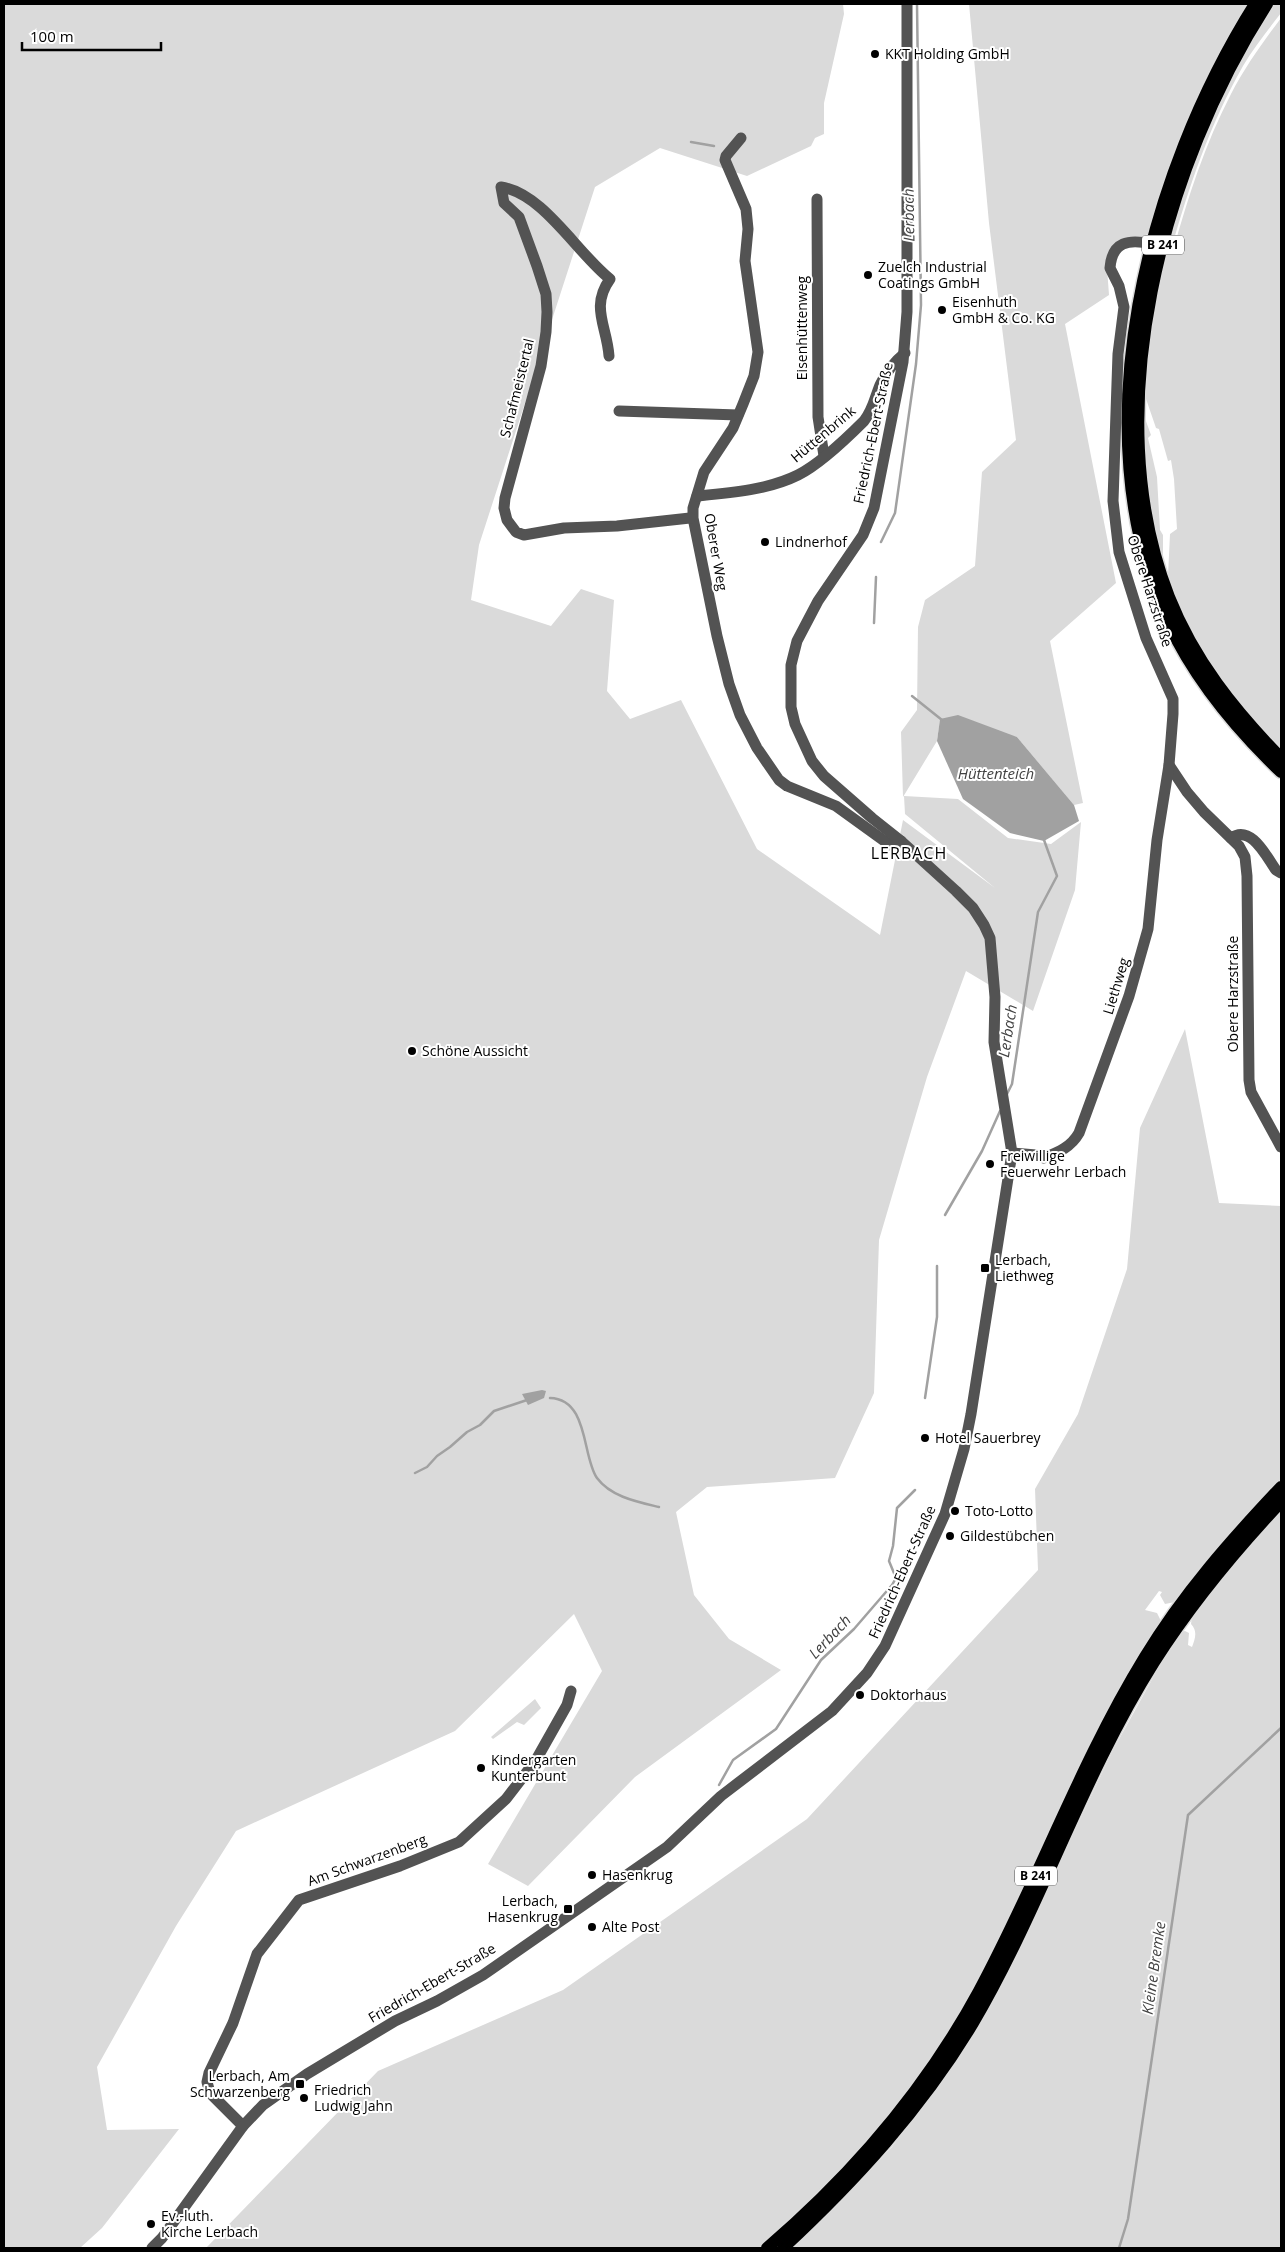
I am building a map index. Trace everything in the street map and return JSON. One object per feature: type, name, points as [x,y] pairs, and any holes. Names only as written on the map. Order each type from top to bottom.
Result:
[{"type":"main road","name":"B 241","points":[[1254,4],[1233,39],[1195,117],[1169,185],[1152,244],[1134,336],[1128,417],[1131,488],[1142,548],[1160,602],[1191,664],[1222,708],[1250,741],[1281,772]]},
{"type":"main road","name":"B 241","points":[[1267,4],[1219,89],[1190,156],[1170,217],[1157,269],[1145,338],[1139,400],[1139,449],[1140,479],[1149,530],[1160,573],[1177,616],[1200,659],[1224,695],[1281,758]]},
{"type":"main road","name":"B 241","points":[[767,2248],[827,2192],[873,2143],[911,2095],[945,2047],[1002,1947],[1098,1743],[1145,1657],[1196,1583],[1242,1528],[1281,1487]]},
{"type":"main road","name":"B 241","points":[[783,2248],[866,2166],[920,2101],[954,2053],[1016,1944],[1107,1748],[1153,1663],[1203,1591],[1250,1535],[1281,1502]]},
{"type":"street","name":"Friedrich-Ebert-Straße","points":[[152,2248],[162,2238],[243,2126],[263,2105],[297,2081],[395,2021],[437,2001],[483,1975],[661,1851],[721,1796],[822,1720],[867,1673],[885,1646],[946,1514],[964,1449],[971,1414],[1012,1152],[1008,1113],[994,1042],[995,997],[990,938],[973,908],[901,841],[838,788],[812,761],[795,724],[791,707],[790,686],[791,665],[800,634],[818,601],[863,534],[874,508],[905,353],[908,312],[907,4]]},
{"type":"street","name":"Oberer Weg","points":[[741,138],[726,156],[725,160],[746,209],[748,228],[745,260],[758,352],[752,381],[733,428],[704,472],[693,518],[725,668],[740,715],[763,758],[783,784],[836,806],[890,845],[901,841]]},
{"type":"street","name":"Schafmeistertal","points":[[609,356],[608,341],[600,315],[604,289],[610,279],[538,206],[523,194],[501,187],[504,203],[519,217],[532,252],[544,286],[547,312],[541,366],[514,457],[505,498],[504,508],[507,520],[516,532],[526,535],[564,528],[617,526],[690,518]]},
{"type":"street","name":"Eisenhüttenweg","points":[[817,199],[818,417],[824,456]]},
{"type":"street","name":"Obere Harzstraße","points":[[1152,244],[1137,241],[1126,242],[1120,246],[1111,260],[1110,268],[1119,286],[1124,307],[1118,354],[1113,501],[1119,552],[1146,638],[1173,699],[1169,765],[1187,792],[1204,812],[1231,838],[1245,857],[1247,876],[1249,1080],[1251,1092],[1281,1147]]},
{"type":"street","name":"Hüttenbrink","points":[[697,496],[743,490],[780,482],[804,472],[867,418],[883,378],[893,364],[905,353]]},
{"type":"street","points":[[619,411],[738,415]]},
{"type":"street","name":"Liethweg","points":[[1012,1152],[1044,1158],[1062,1151],[1074,1142],[1082,1126],[1129,996],[1148,929],[1157,840],[1169,765]]},
{"type":"street","points":[[1231,838],[1237,834],[1247,835],[1254,840],[1276,870],[1281,873]]},
{"type":"street","name":"Am Schwarzenberg","points":[[243,2126],[210,2093],[208,2082],[209,2073],[233,2023],[257,1954],[299,1900],[400,1866],[459,1842],[506,1799],[536,1760],[567,1705],[571,1691]]},
{"type":"shaded area","points":[[4,4],[843,4],[844,14],[824,103],[824,134],[815,138],[811,146],[747,176],[660,148],[595,187],[479,545],[471,600],[551,626],[581,589],[614,600],[607,691],[630,719],[681,700],[757,849],[880,935],[903,820],[995,888],[905,814],[904,796],[958,799],[1008,838],[1051,844],[1081,822],[1075,890],[1033,1011],[966,971],[927,1077],[879,1240],[874,1393],[835,1478],[707,1487],[676,1512],[694,1595],[729,1639],[781,1670],[635,1777],[528,1886],[488,1864],[602,1671],[574,1614],[455,1731],[236,1831],[176,1926],[97,2067],[107,2130],[179,2129],[102,2228],[80,2248],[4,2248]]},
{"type":"shaded area","points":[[969,4],[1248,4],[1217,58],[1190,114],[1167,173],[1149,233],[1141,238],[1131,237],[1107,268],[1109,295],[1065,324],[1116,583],[1050,641],[1083,803],[1074,805],[1017,737],[940,719],[937,741],[903,797],[901,732],[917,710],[918,627],[925,600],[975,566],[982,472],[1016,440],[989,223]]},
{"type":"shaded area","points":[[1272,4],[1281,4],[1281,13],[1247,59],[1220,110],[1201,156],[1171,250],[1165,254],[1184,189],[1224,91]]},
{"type":"shaded area","points":[[1281,18],[1281,751],[1233,699],[1189,632],[1168,576],[1170,534],[1177,529],[1171,460],[1168,461],[1159,429],[1156,428],[1144,393],[1157,291],[1166,256],[1173,251],[1198,171],[1213,132],[1236,84]]},
{"type":"shaded area","points":[[1143,413],[1151,435],[1148,438],[1157,477],[1160,530],[1163,535],[1163,558],[1150,504],[1144,450]]},
{"type":"shaded area","points":[[1185,1029],[1219,1203],[1281,1206],[1281,1479],[1239,1524],[1175,1602],[1165,1604],[1160,1595],[1162,1592],[1159,1591],[1145,1610],[1157,1613],[1161,1621],[1116,1711],[1010,1920],[962,2008],[945,2037],[891,2113],[838,2174],[760,2248],[206,2248],[378,2071],[563,1990],[807,1819],[1038,1570],[1035,1489],[1078,1414],[1127,1269],[1140,1128]]},
{"type":"shaded area","points":[[1281,1510],[1281,2248],[791,2248],[892,2147],[958,2056],[1020,1945],[1113,1750],[1160,1665],[1181,1632],[1189,1633],[1188,1645],[1192,1647],[1195,1629],[1191,1624],[1192,1616],[1207,1594]]},
{"type":"shaded area","points":[[535,1699],[541,1708],[524,1725],[517,1722],[493,1739],[491,1737]]},
{"type":"water","name":"Hüttenteich","points":[[958,715],[1017,737],[1074,805],[1079,821],[1044,841],[1010,833],[963,799],[937,741],[940,719]]},
{"type":"water","points":[[546,1391],[544,1398],[528,1405],[522,1394]]},
{"type":"waterway","name":"Lerbach","points":[[881,542],[895,513],[916,364],[921,305],[917,4]]},
{"type":"waterway","points":[[691,142],[714,146]]},
{"type":"waterway","name":"Lerbach","points":[[874,623],[876,577]]},
{"type":"waterway","name":"Lerbach","points":[[912,696],[942,720]]},
{"type":"waterway","name":"Lerbach","points":[[1007,1094],[1012,1084],[1038,912],[1057,876],[1044,840]]},
{"type":"waterway","name":"Lerbach","points":[[945,1215],[982,1151],[1000,1111]]},
{"type":"waterway","name":"Lerbach","points":[[925,1398],[937,1317],[937,1266]]},
{"type":"waterway","points":[[550,1398],[563,1401],[572,1408],[578,1418],[592,1469],[597,1478],[610,1490],[625,1498],[659,1507]]},
{"type":"waterway","points":[[415,1473],[427,1467],[437,1456],[467,1432],[480,1425],[494,1411],[527,1400]]},
{"type":"waterway","name":"Lerbach","points":[[719,1785],[733,1760],[776,1729],[821,1660],[854,1629],[892,1585],[896,1578],[889,1561],[893,1546],[897,1508],[915,1490]]},
{"type":"waterway","name":"Kleine Bremke","points":[[1119,2248],[1128,2219],[1188,1815],[1281,1728]]},
{"type":"place","name":"KKT Holding GmbH","points":[[875,54]]},
{"type":"place","name":"Zuelch Industrial Coatings GmbH","points":[[868,275]]},
{"type":"place","name":"Eisenhuth GmbH & Co. KG","points":[[942,310]]},
{"type":"place","name":"Lindnerhof","points":[[765,542]]},
{"type":"place","name":"Schöne Aussicht","points":[[412,1051]]},
{"type":"place","name":"Freiwillige Feuerwehr Lerbach","points":[[990,1164]]},
{"type":"place","name":"Lerbach, Liethweg","points":[[985,1268]]},
{"type":"place","name":"Hotel Sauerbrey","points":[[925,1438]]},
{"type":"place","name":"Toto-Lotto","points":[[955,1511]]},
{"type":"place","name":"Gildestübchen","points":[[950,1536]]},
{"type":"place","name":"Doktorhaus","points":[[860,1695]]},
{"type":"place","name":"Kindergarten Kunterbunt","points":[[481,1768]]},
{"type":"place","name":"Hasenkrug","points":[[592,1875]]},
{"type":"place","name":"Lerbach, Hasenkrug","points":[[568,1909]]},
{"type":"place","name":"Alte Post","points":[[592,1927]]},
{"type":"place","name":"Lerbach, Am Schwarzenberg","points":[[300,2084]]},
{"type":"place","name":"Friedrich Ludwig Jahn","points":[[304,2098]]},
{"type":"place","name":"Ev.-luth. Kirche Lerbach","points":[[151,2224]]},
{"type":"district","name":"LERBACH","points":[[909,853]]}]
